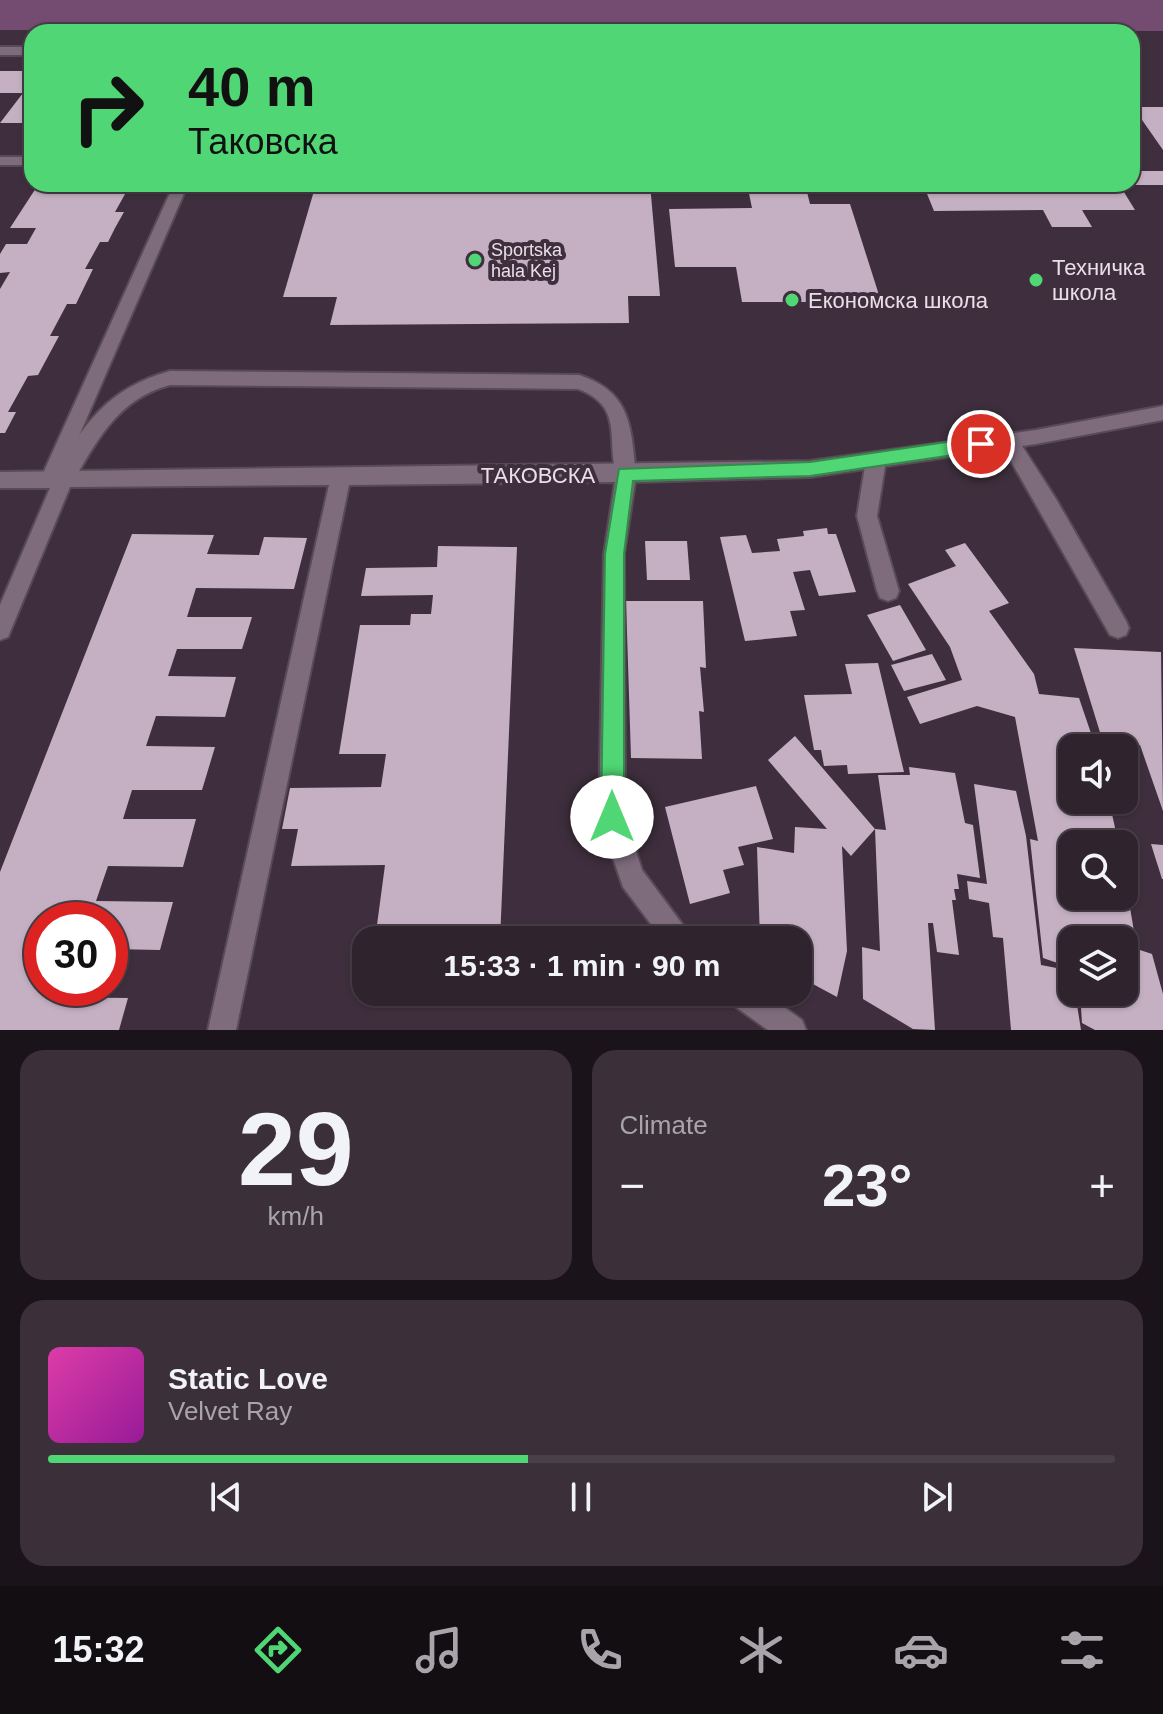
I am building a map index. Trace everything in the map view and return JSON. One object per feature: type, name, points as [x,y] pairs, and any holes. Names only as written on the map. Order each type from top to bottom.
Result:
[{"type":"street","points":[[0,51],[24,51]]},
{"type":"street","points":[[0,161],[24,161]]},
{"type":"street","points":[[0,630],[56,480],[178,192]]},
{"type":"street","points":[[56,480],[118,399],[142,385],[170,378],[579,382],[605,393],[620,413],[626,474],[614,554],[612,817],[632,878],[669,926]]},
{"type":"street","name":"ТАКОВСКА","points":[[0,480],[626,474],[810,469],[1163,413]]},
{"type":"street","points":[[1008,440],[1049,505],[1118,628]]},
{"type":"street","points":[[876,460],[867,516],[888,591]]},
{"type":"street","points":[[222,1030],[341,476]]},
{"type":"street","points":[[759,1006],[792,1030]]},
{"type":"shaded area","points":[[0,0],[1163,0],[1163,31],[1140,31],[1140,24],[24,24],[24,30],[0,30]]},
{"type":"building","points":[[0,71],[24,71],[24,123],[0,123],[23,93],[0,93]]},
{"type":"building","points":[[1140,107],[1163,107],[1163,150],[1140,117]]},
{"type":"building","points":[[1140,171],[1163,171],[1163,185],[1140,185]]},
{"type":"building","points":[[33,192],[126,192],[115,212],[124,212],[108,242],[100,242],[85,269],[93,269],[76,304],[67,304],[50,336],[59,336],[38,375],[28,376],[8,412],[16,412],[5,433],[0,433],[0,289],[10,272],[0,273],[0,254],[6,244],[27,244],[36,228],[10,228]]},
{"type":"building","name":"Sportska hala Kej","points":[[314,192],[651,192],[660,296],[628,296],[629,323],[330,325],[337,297],[283,297]]},
{"type":"building","points":[[749,192],[807,192],[810,204],[850,204],[879,295],[811,296],[813,302],[742,302],[736,267],[675,267],[669,209],[752,208]]},
{"type":"building","points":[[926,192],[1124,192],[1135,210],[1082,210],[1092,227],[1052,227],[1043,210],[934,211]]},
{"type":"building","points":[[827,528],[828,534],[836,534],[856,592],[819,596],[810,570],[793,572],[805,610],[790,611],[797,636],[745,641],[720,537],[746,535],[752,553],[780,551],[777,539],[804,536],[803,531]]},
{"type":"building","points":[[132,534],[214,535],[207,554],[259,555],[264,537],[307,538],[294,589],[196,588],[187,617],[252,617],[242,649],[177,649],[168,676],[236,677],[225,717],[156,716],[146,746],[215,747],[202,790],[132,790],[123,819],[196,819],[183,867],[108,866],[96,901],[173,902],[160,950],[128,949],[128,902],[24,902],[24,1006],[126,1006],[119,1030],[0,1030],[0,872]]},
{"type":"building","points":[[645,541],[687,541],[690,580],[647,580]]},
{"type":"building","points":[[965,543],[1009,603],[989,611],[1034,674],[1039,694],[1079,698],[1091,734],[1058,734],[1058,814],[1112,814],[1115,830],[1058,830],[1058,910],[1130,910],[1133,926],[1058,926],[1058,963],[1043,958],[1030,839],[1038,841],[1015,717],[977,706],[920,724],[907,697],[962,680],[950,647],[908,584],[956,566],[945,550]]},
{"type":"building","points":[[438,546],[517,547],[501,926],[377,926],[385,865],[291,866],[298,829],[282,829],[290,788],[381,787],[386,754],[339,754],[360,625],[410,625],[411,614],[431,614],[433,595],[361,596],[366,568],[437,567]]},
{"type":"building","points":[[626,601],[703,601],[706,668],[700,667],[704,712],[699,711],[702,759],[631,758]]},
{"type":"building","points":[[900,605],[926,650],[893,661],[867,615]]},
{"type":"building","points":[[1074,648],[1161,652],[1163,811],[1138,745],[1138,734],[1101,734]]},
{"type":"building","points":[[932,654],[946,680],[904,691],[891,665]]},
{"type":"building","points":[[878,663],[904,772],[848,774],[847,765],[824,766],[821,750],[814,750],[804,695],[852,694],[845,664]]},
{"type":"building","points":[[795,736],[875,829],[851,856],[842,846],[847,951],[837,997],[812,984],[812,926],[760,926],[757,847],[794,853],[795,827],[827,829],[768,760]]},
{"type":"building","points":[[909,767],[955,773],[965,823],[973,825],[980,878],[957,874],[959,889],[954,889],[956,900],[952,900],[959,955],[937,952],[933,923],[928,923],[935,1030],[913,1029],[863,999],[862,947],[880,951],[875,829],[886,830],[878,775],[910,775]]},
{"type":"building","points":[[974,784],[1016,791],[1026,836],[1041,965],[1058,968],[1058,1006],[1077,1006],[1081,1030],[1011,1030],[1003,938],[993,937],[989,903],[969,899],[967,881],[987,884]]},
{"type":"building","points":[[756,786],[773,839],[738,847],[744,865],[723,870],[730,893],[690,904],[665,807]]},
{"type":"building","points":[[1151,844],[1163,845],[1163,879],[1162,879]]},
{"type":"building","points":[[1138,949],[1152,954],[1163,994],[1163,1030],[1095,1030],[1082,1023],[1081,1006],[1138,1006]]},
{"type":"place","name":"Sportska hala Kej","points":[[475,260]]},
{"type":"place","name":"Техничка школа","points":[[1036,280]]},
{"type":"place","name":"Економска школа","points":[[792,300]]},
{"type":"route","points":[[612,817],[614,554],[626,474],[810,469],[981,444]]}]
